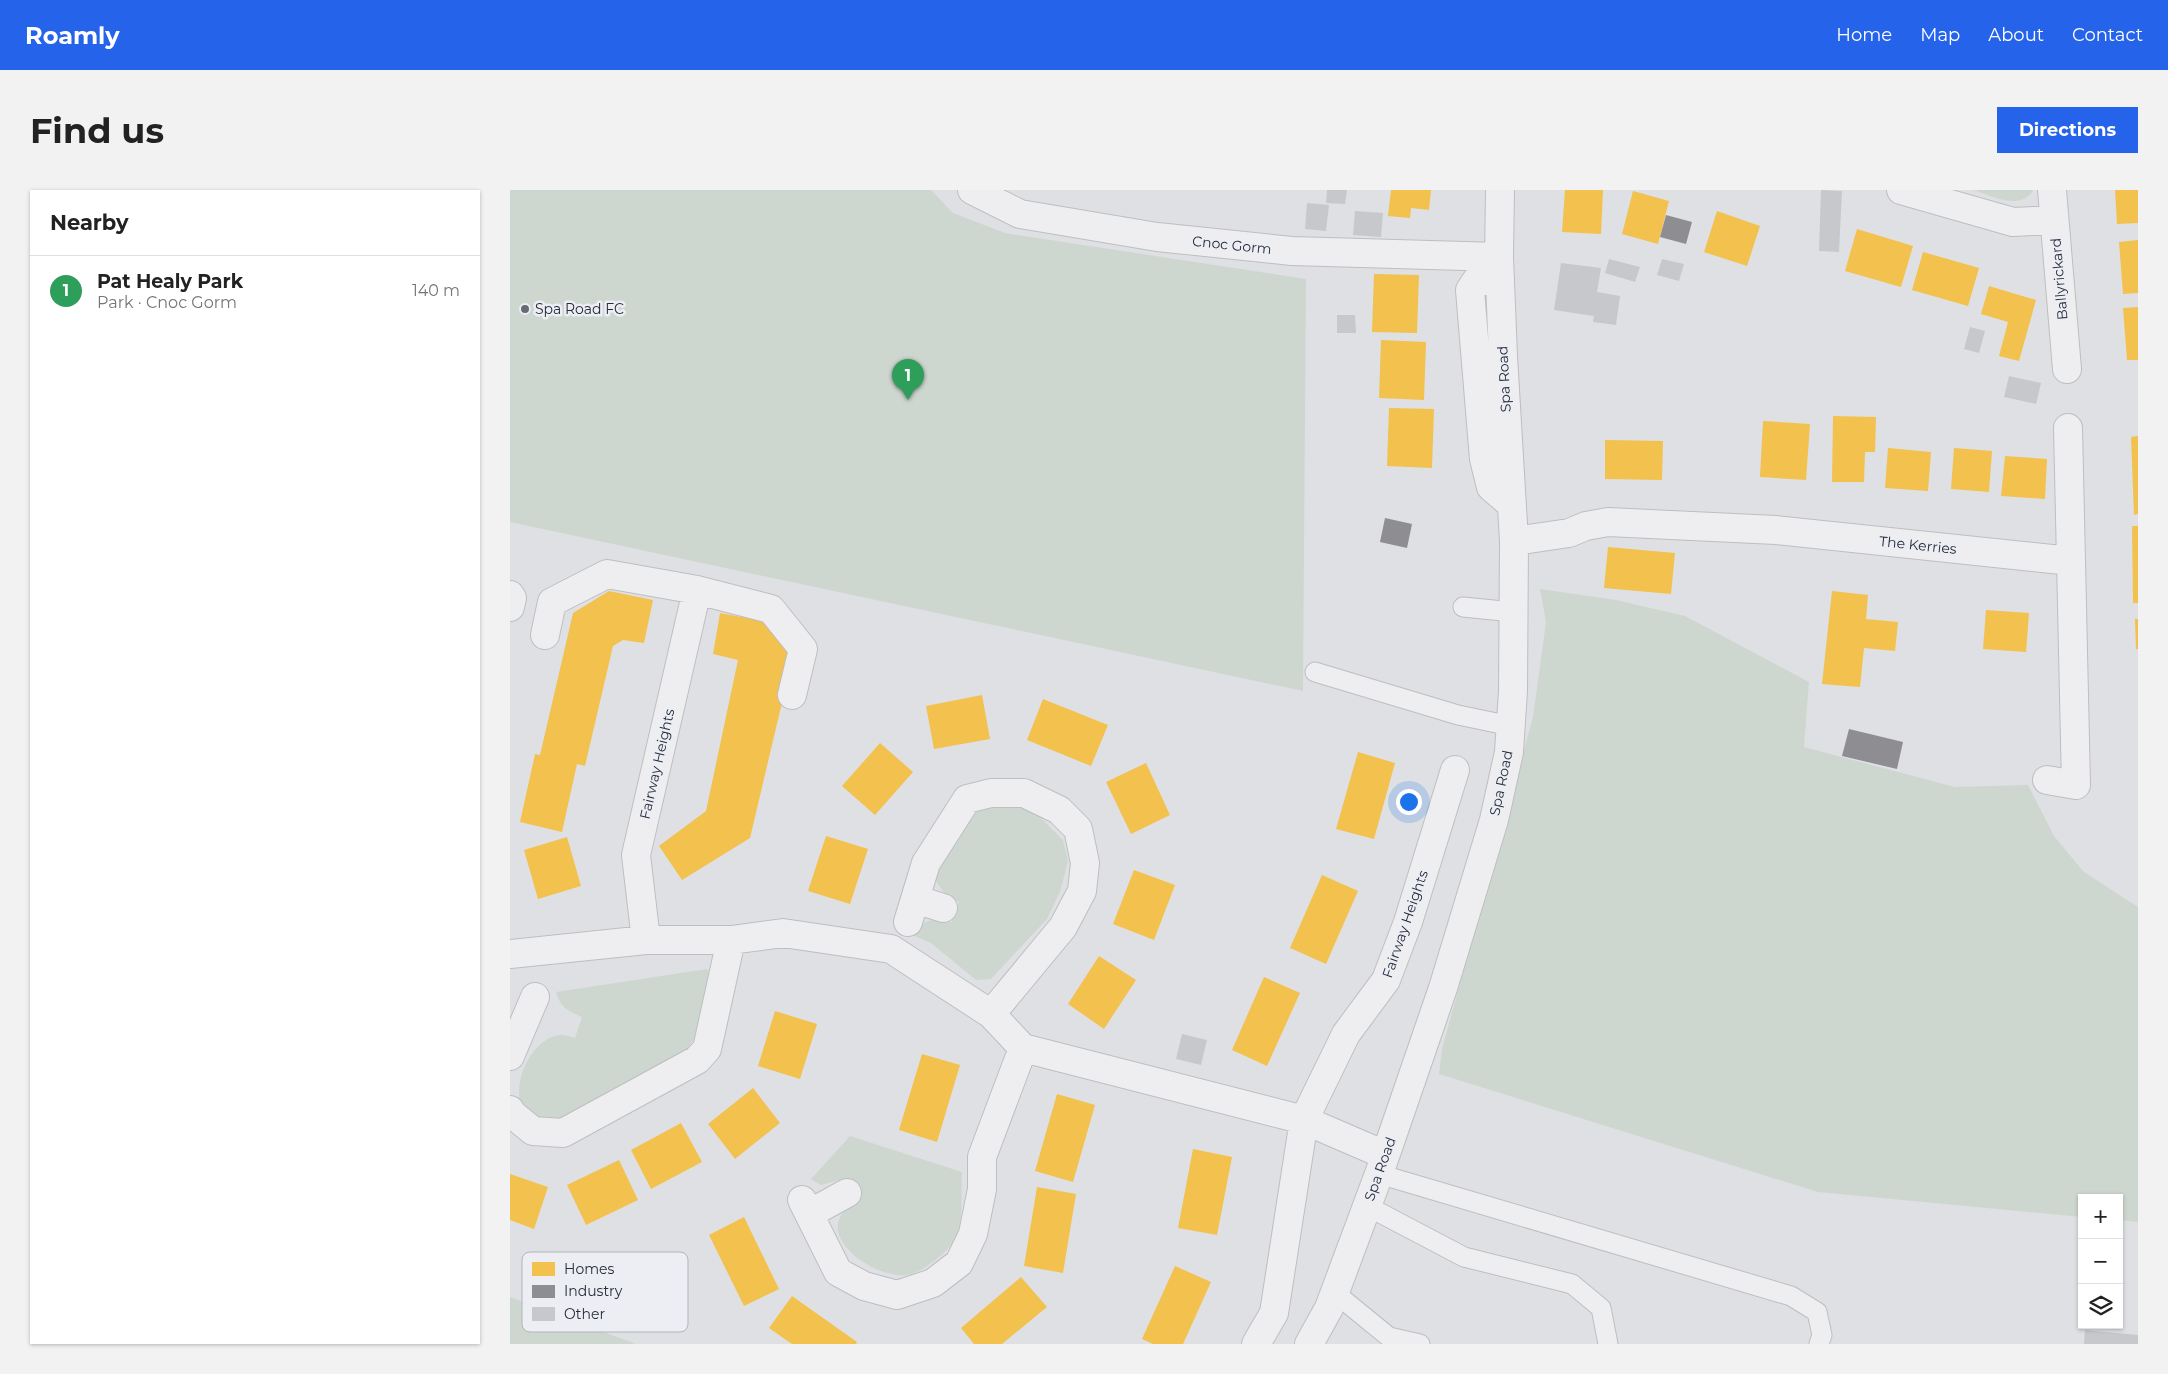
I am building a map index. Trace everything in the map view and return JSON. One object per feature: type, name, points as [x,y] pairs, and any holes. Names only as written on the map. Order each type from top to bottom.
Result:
[{"type":"street","name":"Cnoc Gorm","points":[[972,190],[1020,214],[1157,237],[1292,251],[1500,268]]},
{"type":"street","points":[[1500,190],[1500,268]]},
{"type":"street","points":[[1902,190],[2013,222],[2054,220]]},
{"type":"street","name":"Ballyrickard","points":[[2052,190],[2067,369]]},
{"type":"street","name":"Spa Road","points":[[1309,1344],[1330,1308],[1443,988],[1494,820],[1509,752],[1513,691],[1514,541],[1512,505],[1491,487],[1484,459],[1470,290],[1476,281],[1500,268]]},
{"type":"street","points":[[2047,780],[2076,785],[2068,428]]},
{"type":"street","name":"The Kerries","points":[[1514,541],[1569,533],[1586,526],[1608,522],[1776,530],[2071,561]]},
{"type":"street","points":[[545,635],[552,602],[607,574],[696,590],[771,610],[803,649],[792,695]]},
{"type":"street","name":"Fairway Heights","points":[[646,940],[636,855],[696,590]]},
{"type":"street","points":[[510,595],[512,598],[510,606]]},
{"type":"street","name":"Fairway Heights","points":[[1256,1344],[1274,1313],[1304,1120],[1346,1034],[1386,980],[1408,922],[1455,770]]},
{"type":"street","points":[[944,908],[912,911],[926,863],[967,799],[991,793],[1024,793],[1059,810],[1078,829],[1085,863],[1082,891],[1063,927],[991,1014]]},
{"type":"street","points":[[510,954],[646,940],[731,940],[783,933],[891,949],[991,1014],[1023,1048],[1304,1120],[1382,1164]]},
{"type":"street","points":[[510,1110],[512,1114],[533,1131],[563,1133],[697,1060],[707,1049],[731,940]]},
{"type":"street","points":[[510,1056],[535,998]]},
{"type":"street","points":[[847,1192],[806,1207],[838,1272],[864,1286],[897,1295],[933,1283],[959,1263],[973,1234],[982,1189],[982,1157],[1023,1048]]},
{"type":"lane","points":[[1463,607],[1513,612]]},
{"type":"lane","points":[[1315,672],[1458,715],[1510,726]]},
{"type":"lane","points":[[1382,1164],[1791,1296],[1817,1312],[1822,1335],[1818,1344]]},
{"type":"lane","points":[[1367,1206],[1464,1258],[1572,1284],[1601,1308],[1608,1344]]},
{"type":"lane","points":[[1335,1293],[1389,1337],[1420,1344]]},
{"type":"shaded area","points":[[510,190],[931,190],[953,213],[1005,233],[1306,279],[1303,691],[510,522]]},
{"type":"shaded area","points":[[1973,190],[2033,191],[2027,197],[2013,201]]},
{"type":"shaded area","points":[[1540,589],[1616,600],[1685,616],[1809,682],[1804,747],[1955,787],[2028,785],[2054,836],[2084,872],[2138,907],[2138,1222],[2123,1220],[2123,1194],[2078,1194],[2078,1217],[1818,1192],[1439,1074],[1442,1049],[1533,717],[1546,622]]},
{"type":"shaded area","points":[[981,804],[1018,805],[1036,813],[1063,840],[1068,861],[1060,892],[1047,919],[991,979],[976,980],[931,943],[910,934],[920,925],[929,921],[952,922],[959,902],[942,890],[932,872],[949,839]]},
{"type":"shaded area","points":[[707,969],[712,985],[706,1018],[697,1036],[677,1060],[554,1125],[533,1117],[523,1110],[519,1088],[521,1076],[532,1053],[540,1044],[550,1038],[566,1035],[575,1038],[582,1017],[565,1008],[556,992]]},
{"type":"shaded area","points":[[850,1136],[962,1172],[960,1227],[958,1232],[945,1252],[923,1269],[911,1274],[897,1275],[881,1271],[851,1253],[841,1240],[838,1227],[842,1214],[857,1202],[847,1178],[821,1185],[811,1179]]},
{"type":"shaded area","points":[[510,1297],[522,1301],[522,1332],[604,1332],[636,1344],[510,1344]]},
{"type":"building: Homes","points":[[1391,190],[1431,190],[1429,210],[1411,208],[1410,218],[1388,216]]},
{"type":"building: Homes","points":[[1565,190],[1603,190],[1601,234],[1562,232]]},
{"type":"building: Homes","points":[[2115,190],[2138,190],[2138,223],[2117,224]]},
{"type":"building: Homes","points":[[1633,191],[1669,201],[1658,244],[1622,234]]},
{"type":"building: Homes","points":[[1717,211],[1760,226],[1747,266],[1704,252]]},
{"type":"building: Homes","points":[[1857,229],[1913,246],[1901,287],[1845,271]]},
{"type":"building: Homes","points":[[2138,240],[2138,293],[2123,294],[2119,242]]},
{"type":"building: Homes","points":[[1923,252],[1979,268],[1968,306],[1912,290]]},
{"type":"building: Homes","points":[[1374,274],[1419,275],[1417,333],[1372,332]]},
{"type":"building: Homes","points":[[1989,286],[2036,300],[2019,361],[1999,356],[2008,322],[1981,314]]},
{"type":"building: Homes","points":[[2138,307],[2138,360],[2127,360],[2123,308]]},
{"type":"building: Homes","points":[[1381,340],[1426,342],[1424,400],[1379,398]]},
{"type":"building: Homes","points":[[1389,408],[1434,409],[1432,468],[1387,466]]},
{"type":"building: Homes","points":[[1833,416],[1876,417],[1875,452],[1865,452],[1864,482],[1832,482]]},
{"type":"building: Homes","points":[[1763,421],[1810,424],[1806,480],[1760,477]]},
{"type":"building: Homes","points":[[2138,436],[2138,514],[2134,515],[2131,437]]},
{"type":"building: Homes","points":[[1605,440],[1663,441],[1662,480],[1605,479]]},
{"type":"building: Homes","points":[[1888,448],[1931,452],[1928,491],[1885,488]]},
{"type":"building: Homes","points":[[1954,448],[1992,451],[1989,492],[1951,489]]},
{"type":"building: Homes","points":[[2005,456],[2047,459],[2045,499],[2001,496]]},
{"type":"building: Homes","points":[[2132,526],[2138,526],[2138,603],[2133,603]]},
{"type":"building: Homes","points":[[1608,547],[1675,553],[1671,594],[1604,588]]},
{"type":"building: Homes","points":[[609,591],[653,600],[644,643],[623,640],[613,646],[585,766],[577,764],[562,832],[520,822],[535,754],[540,755],[573,613]]},
{"type":"building: Homes","points":[[1832,591],[1868,595],[1866,619],[1898,622],[1895,651],[1864,648],[1860,687],[1822,684]]},
{"type":"building: Homes","points":[[1986,610],[2029,613],[2026,652],[1983,649]]},
{"type":"building: Homes","points":[[720,613],[770,622],[793,656],[750,838],[682,880],[659,846],[706,811],[738,660],[713,654]]},
{"type":"building: Homes","points":[[2135,619],[2138,619],[2138,649],[2136,649]]},
{"type":"building: Homes","points":[[982,695],[990,739],[934,749],[926,706]]},
{"type":"building: Homes","points":[[1043,699],[1108,725],[1091,766],[1027,740]]},
{"type":"building: Homes","points":[[880,743],[913,772],[875,815],[842,786]]},
{"type":"building: Homes","points":[[1358,752],[1395,763],[1374,839],[1336,829]]},
{"type":"building: Homes","points":[[1146,763],[1170,815],[1131,834],[1106,782]]},
{"type":"building: Homes","points":[[826,836],[868,849],[850,904],[808,891]]},
{"type":"building: Homes","points":[[567,837],[581,886],[538,899],[524,850]]},
{"type":"building: Homes","points":[[1134,870],[1175,885],[1154,940],[1113,924]]},
{"type":"building: Homes","points":[[1322,875],[1358,891],[1326,964],[1290,948]]},
{"type":"building: Homes","points":[[1099,956],[1136,980],[1104,1029],[1068,1004]]},
{"type":"building: Homes","points":[[1264,977],[1300,993],[1267,1066],[1232,1050]]},
{"type":"building: Homes","points":[[775,1011],[817,1024],[800,1079],[758,1066]]},
{"type":"building: Homes","points":[[922,1054],[960,1065],[937,1142],[899,1130]]},
{"type":"building: Homes","points":[[753,1088],[780,1123],[735,1159],[708,1124]]},
{"type":"building: Homes","points":[[1057,1094],[1095,1105],[1073,1182],[1035,1171]]},
{"type":"building: Homes","points":[[681,1123],[702,1162],[651,1189],[631,1150]]},
{"type":"building: Homes","points":[[1193,1149],[1232,1157],[1217,1235],[1178,1228]]},
{"type":"building: Homes","points":[[619,1160],[638,1200],[586,1225],[567,1185]]},
{"type":"building: Homes","points":[[510,1174],[548,1187],[534,1229],[510,1220]]},
{"type":"building: Homes","points":[[1037,1187],[1076,1194],[1063,1273],[1024,1266]]},
{"type":"building: Homes","points":[[744,1217],[779,1289],[744,1306],[709,1235]]},
{"type":"building: Homes","points":[[1175,1266],[1211,1282],[1183,1344],[1153,1344],[1142,1339]]},
{"type":"building: Homes","points":[[1021,1277],[1047,1307],[1002,1344],[974,1344],[961,1328]]},
{"type":"building: Homes","points":[[792,1296],[857,1342],[856,1344],[792,1344],[769,1328]]},
{"type":"building: Industry","points":[[1666,215],[1692,222],[1686,244],[1660,237]]},
{"type":"building: Industry","points":[[1385,518],[1412,524],[1407,548],[1380,542]]},
{"type":"building: Industry","points":[[1849,729],[1903,742],[1897,769],[1842,756]]},
{"type":"building: Other","points":[[1327,190],[1347,190],[1345,204],[1326,203]]},
{"type":"building: Other","points":[[1821,190],[1842,191],[1839,252],[1819,251]]},
{"type":"building: Other","points":[[1307,203],[1329,205],[1326,231],[1305,229]]},
{"type":"building: Other","points":[[1355,211],[1383,213],[1381,237],[1353,235]]},
{"type":"building: Other","points":[[1609,259],[1640,267],[1635,282],[1605,273]]},
{"type":"building: Other","points":[[1662,259],[1684,264],[1679,281],[1657,275]]},
{"type":"building: Other","points":[[1561,263],[1601,268],[1597,292],[1620,296],[1616,325],[1593,322],[1594,316],[1554,310]]},
{"type":"building: Other","points":[[1337,315],[1355,315],[1356,333],[1337,333]]},
{"type":"building: Other","points":[[1970,327],[1985,331],[1979,353],[1964,349]]},
{"type":"building: Other","points":[[2009,376],[2041,383],[2036,404],[2004,397]]},
{"type":"building: Other","points":[[1182,1034],[1207,1040],[1201,1065],[1176,1059]]},
{"type":"building: Other","points":[[2085,1330],[2138,1335],[2138,1344],[2084,1344]]},
{"type":"place","name":"Spa Road FC","points":[[525,309]]},
{"type":"place","name":"Pat Healy Park","points":[[908,400]]}]
